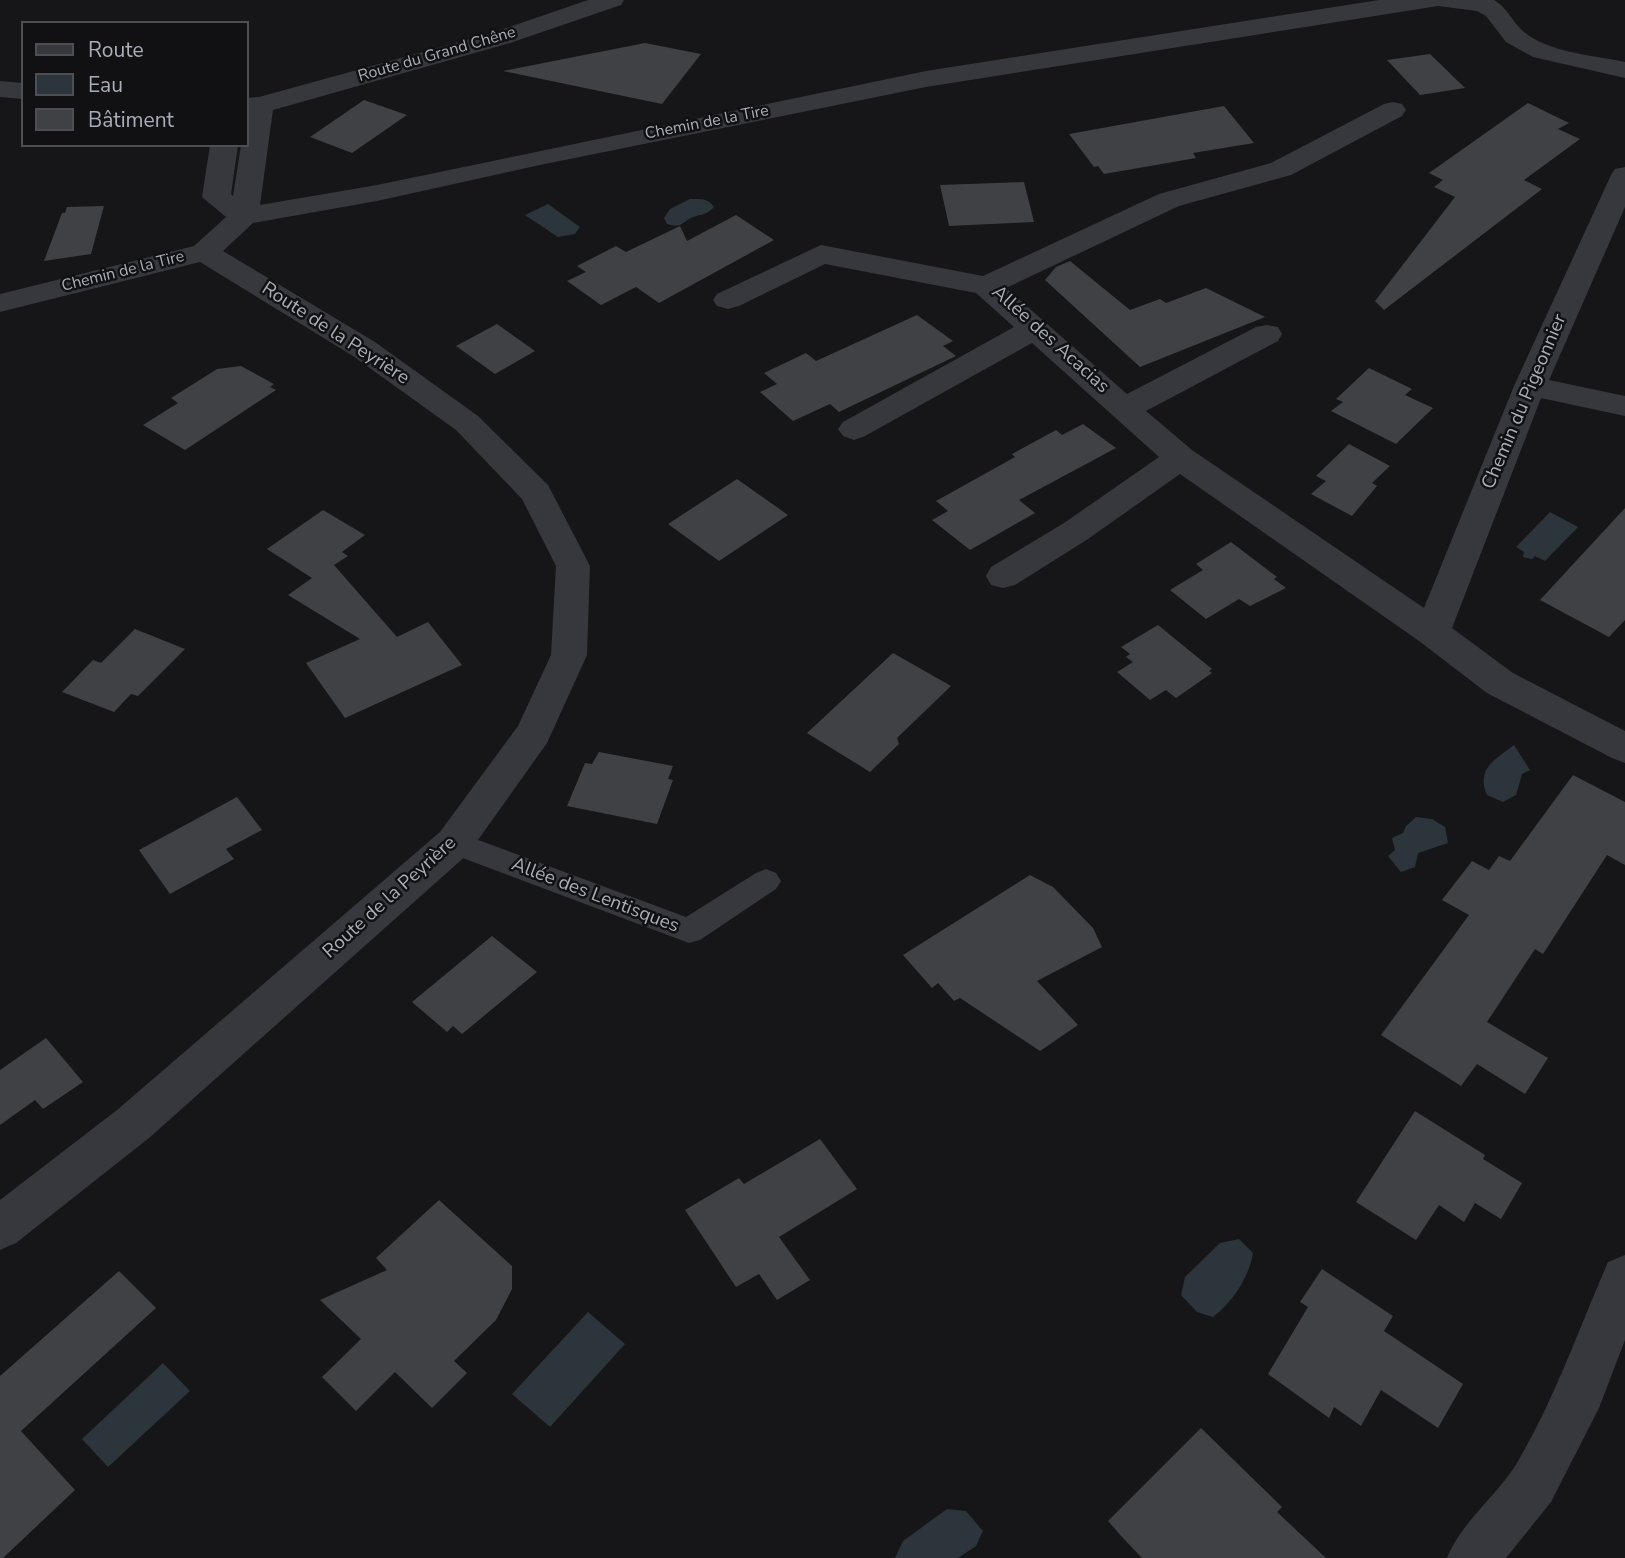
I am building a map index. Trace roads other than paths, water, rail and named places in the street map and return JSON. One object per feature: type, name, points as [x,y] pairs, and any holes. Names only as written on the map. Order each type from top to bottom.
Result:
[{"type":"street","name":"Route du Grand Chêne","points":[[253,106],[501,38],[612,0]]},
{"type":"street","name":"Chemin de la Tire","points":[[0,303],[204,252],[244,216],[377,193],[553,154],[926,79],[1432,0]]},
{"type":"street","points":[[1444,0],[1486,2],[1515,37],[1542,52],[1625,70]]},
{"type":"street","points":[[0,89],[21,91]]},
{"type":"street","points":[[224,147],[216,197],[244,216],[253,106]]},
{"type":"street","name":"Allée des Acacias","points":[[1393,110],[1280,169],[1169,200],[986,286],[1180,458],[1432,632],[1500,683],[1625,748]]},
{"type":"street","name":"Chemin du Pigeonnier","points":[[1432,632],[1530,386],[1625,175]]},
{"type":"street","name":"Route de la Peyrière","points":[[0,1228],[133,1124],[454,843],[534,733],[569,655],[573,566],[536,493],[467,423],[364,349],[204,252]]},
{"type":"street","points":[[728,300],[821,254],[986,286]]},
{"type":"street","points":[[853,429],[1034,329]]},
{"type":"street","points":[[1126,408],[1267,334]]},
{"type":"street","points":[[1530,386],[1625,406]]},
{"type":"street","points":[[1003,576],[1076,531],[1180,458]]},
{"type":"street","points":[[1473,1558],[1534,1484],[1574,1408],[1625,1278]]},
{"type":"lane","name":"Allée des Lentisques","points":[[454,843],[689,931],[766,881]]},
{"type":"water","points":[[690,199],[706,201],[714,207],[707,213],[678,225],[667,224],[664,218],[670,209]]},
{"type":"water","points":[[548,204],[580,227],[575,234],[558,237],[525,215]]},
{"type":"water","points":[[1550,512],[1578,527],[1545,561],[1535,556],[1532,559],[1523,557],[1524,552],[1516,547]]},
{"type":"water","points":[[1514,745],[1530,770],[1522,774],[1516,795],[1503,802],[1487,795],[1484,778],[1489,765]]},
{"type":"water","points":[[1416,817],[1432,819],[1445,827],[1448,843],[1418,853],[1415,867],[1401,872],[1388,856],[1395,850],[1392,838],[1403,833]]},
{"type":"water","points":[[1239,1239],[1253,1253],[1239,1288],[1213,1317],[1197,1312],[1181,1295],[1185,1277],[1220,1243]]},
{"type":"water","points":[[588,1312],[625,1344],[550,1427],[512,1394]]},
{"type":"water","points":[[163,1363],[190,1391],[108,1467],[82,1439]]},
{"type":"water","points":[[947,1509],[966,1511],[983,1531],[976,1546],[958,1558],[895,1558],[903,1541]]}]
